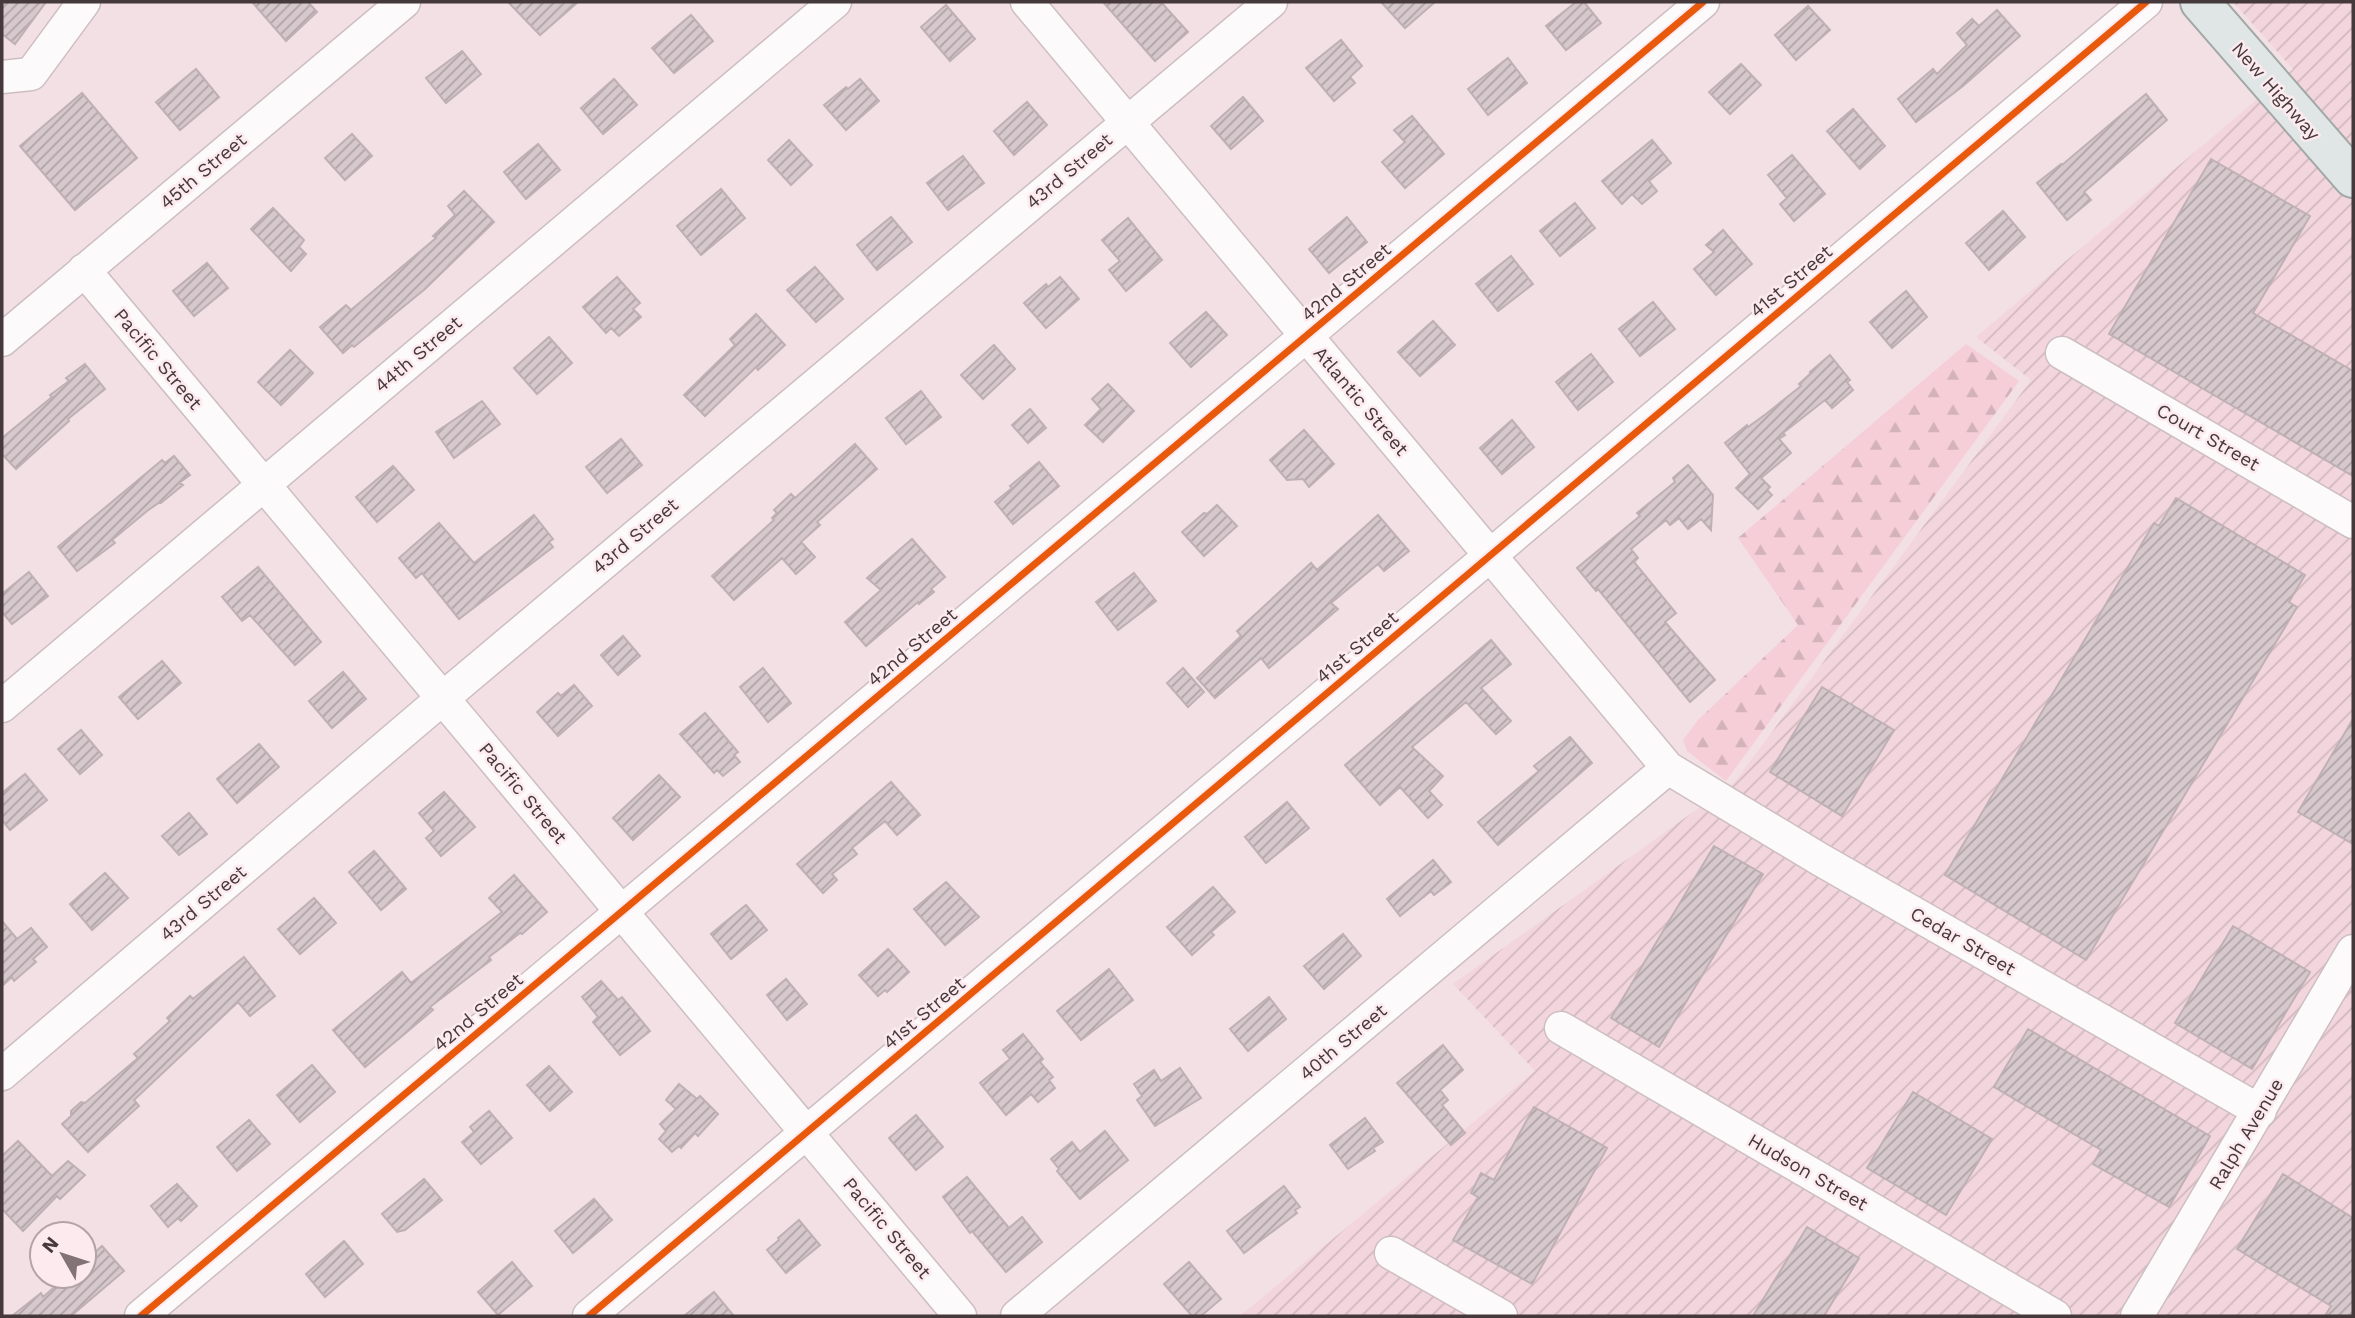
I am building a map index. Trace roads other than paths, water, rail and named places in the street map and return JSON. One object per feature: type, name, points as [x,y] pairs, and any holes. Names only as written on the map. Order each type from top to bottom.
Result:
[{"type":"main road","name":"New Highway","points":[[2200,2],[2353,178]]},
{"type":"street","points":[[2,77],[31,74],[84,2]]},
{"type":"street","name":"45th Street","points":[[2,340],[404,2]]},
{"type":"street","name":"44th Street","points":[[2,706],[835,2]]},
{"type":"street","name":"Atlantic Street","points":[[1027,2],[1668,768]]},
{"type":"street","name":"43rd Street","points":[[2,1074],[443,698],[1272,2]]},
{"type":"street","name":"42nd Street","points":[[141,1316],[1703,2]]},
{"type":"street","name":"41st Street","points":[[589,1316],[2146,2]]},
{"type":"street","name":"Pacific Street","points":[[84,270],[960,1316]]},
{"type":"street","name":"Court Street","points":[[2062,353],[2353,522]]},
{"type":"street","name":"Cedar Street","points":[[1668,768],[1821,860],[2260,1111]]},
{"type":"street","name":"40th Street","points":[[1017,1316],[1668,768]]},
{"type":"street","name":"Ralph Avenue","points":[[2137,1316],[2353,951]]},
{"type":"street","name":"Hudson Street","points":[[1561,1028],[2055,1316]]},
{"type":"street","points":[[1391,1253],[1501,1316]]}]
